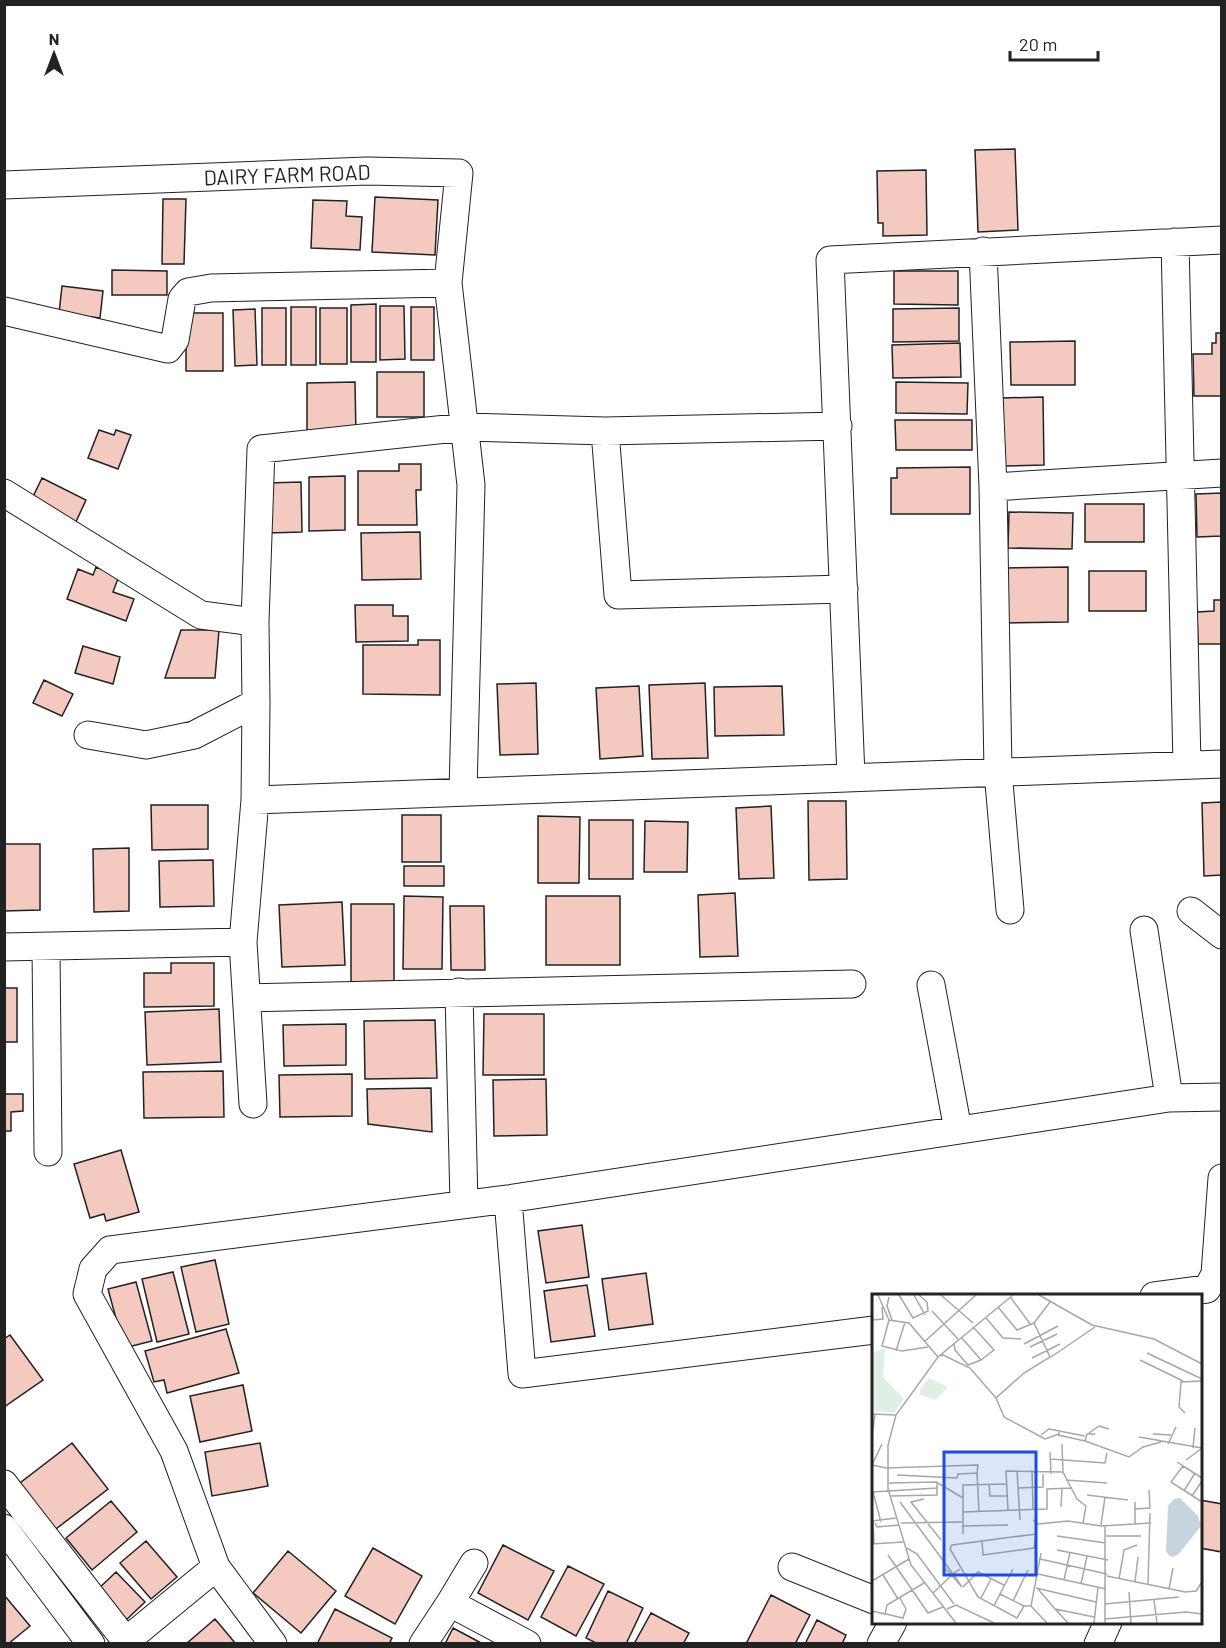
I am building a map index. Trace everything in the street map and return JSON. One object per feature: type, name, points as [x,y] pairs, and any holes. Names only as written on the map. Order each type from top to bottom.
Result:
[{"type":"street","name":"DAIRY FARM ROAD","points":[[4,185],[367,171],[459,173],[448,283]]},
{"type":"street","points":[[851,776],[830,260],[1221,240]]},
{"type":"street","points":[[1175,242],[1187,765]]},
{"type":"street","points":[[983,251],[993,487],[998,771],[1010,910]]},
{"type":"street","points":[[4,310],[168,348],[175,340],[182,299],[188,292],[212,288],[448,283],[471,485],[463,791]]},
{"type":"street","points":[[253,1104],[243,942],[255,800],[255,622],[261,449],[465,427],[605,430],[838,426]]},
{"type":"street","points":[[605,430],[618,595],[844,589]]},
{"type":"street","points":[[993,487],[1221,473]]},
{"type":"street","points":[[4,493],[201,615],[255,622]]},
{"type":"street","points":[[88,735],[146,745],[194,735],[256,703]]},
{"type":"street","points":[[255,800],[1221,764]]},
{"type":"street","points":[[1191,911],[1221,935]]},
{"type":"street","points":[[1144,930],[1169,1098]]},
{"type":"street","points":[[4,947],[243,942]]},
{"type":"street","points":[[46,947],[48,1152]]},
{"type":"street","points":[[247,998],[852,984]]},
{"type":"street","points":[[931,985],[958,1130]]},
{"type":"street","points":[[459,993],[464,1204]]},
{"type":"street","points":[[273,1644],[216,1567],[174,1451],[87,1294],[93,1269],[110,1250],[508,1199],[1169,1098],[1221,1097]]},
{"type":"street","points":[[1169,1294],[1207,1289],[1215,1274],[1221,1178]]},
{"type":"street","points":[[508,1199],[522,1374],[872,1330]]},
{"type":"street","points":[[4,1484],[126,1643],[216,1567]]},
{"type":"street","points":[[4,1528],[91,1644]]},
{"type":"street","points":[[423,1644],[474,1563]]},
{"type":"street","points":[[792,1567],[872,1600]]},
{"type":"street","points":[[450,1603],[527,1644]]},
{"type":"street","points":[[881,1644],[892,1624]]},
{"type":"street","points":[[1098,1644],[1108,1624]]},
{"type":"building","points":[[1015,149],[1018,230],[978,232],[975,150]]},
{"type":"building","points":[[926,170],[927,235],[883,236],[883,223],[878,223],[877,171]]},
{"type":"building","points":[[375,197],[438,200],[435,255],[372,252]]},
{"type":"building","points":[[163,199],[186,199],[184,264],[162,264]]},
{"type":"building","points":[[313,200],[347,201],[346,216],[362,217],[360,250],[311,248]]},
{"type":"building","points":[[112,270],[167,271],[167,295],[112,295]]},
{"type":"building","points":[[894,271],[958,271],[958,305],[894,304]]},
{"type":"building","points":[[62,286],[103,291],[100,318],[59,313]]},
{"type":"building","points":[[376,304],[376,362],[351,362],[351,305]]},
{"type":"building","points":[[380,306],[404,306],[405,359],[380,360]]},
{"type":"building","points":[[291,307],[316,307],[316,365],[291,365]]},
{"type":"building","points":[[411,307],[434,307],[434,360],[411,360]]},
{"type":"building","points":[[262,308],[286,308],[286,365],[262,365]]},
{"type":"building","points":[[320,308],[347,308],[347,364],[320,364]]},
{"type":"building","points":[[959,308],[959,341],[893,342],[893,309]]},
{"type":"building","points":[[255,309],[257,365],[235,366],[233,310]]},
{"type":"building","points":[[186,313],[223,313],[223,371],[186,371]]},
{"type":"building","points":[[1216,333],[1222,333],[1222,396],[1194,396],[1193,354],[1212,354],[1212,343],[1216,343]]},
{"type":"building","points":[[1075,341],[1075,385],[1011,385],[1010,342]]},
{"type":"building","points":[[960,343],[961,377],[893,378],[892,345]]},
{"type":"building","points":[[377,372],[424,372],[424,417],[377,417]]},
{"type":"building","points":[[355,382],[356,436],[307,436],[307,383]]},
{"type":"building","points":[[896,382],[968,383],[967,414],[896,413]]},
{"type":"building","points":[[1043,397],[1044,465],[1003,466],[1002,398]]},
{"type":"building","points":[[895,420],[972,420],[972,450],[896,450]]},
{"type":"building","points":[[99,430],[114,435],[116,430],[131,435],[118,469],[88,458]]},
{"type":"building","points":[[399,464],[421,464],[421,490],[416,490],[417,525],[358,525],[358,471],[399,471]]},
{"type":"building","points":[[970,467],[970,514],[891,514],[891,478],[897,478],[897,468]]},
{"type":"building","points":[[345,476],[345,530],[309,531],[309,477]]},
{"type":"building","points":[[42,478],[86,500],[74,526],[29,505]]},
{"type":"building","points":[[301,482],[302,532],[268,533],[267,483]]},
{"type":"building","points":[[1222,493],[1222,536],[1197,537],[1196,494]]},
{"type":"building","points":[[1085,504],[1144,504],[1144,542],[1085,542]]},
{"type":"building","points":[[1009,512],[1073,513],[1072,549],[1008,548]]},
{"type":"building","points":[[420,532],[421,579],[362,580],[361,533]]},
{"type":"building","points":[[96,567],[119,576],[113,592],[134,599],[126,621],[67,599],[78,569],[93,575]]},
{"type":"building","points":[[1068,567],[1068,622],[1005,623],[1004,568]]},
{"type":"building","points":[[1089,571],[1146,571],[1146,611],[1089,611]]},
{"type":"building","points":[[1214,600],[1222,600],[1222,644],[1198,644],[1197,612],[1214,611]]},
{"type":"building","points":[[355,605],[393,605],[393,616],[408,616],[408,641],[356,642]]},
{"type":"building","points":[[181,630],[219,630],[215,678],[165,678]]},
{"type":"building","points":[[418,640],[440,640],[440,695],[363,694],[363,645],[418,645]]},
{"type":"building","points":[[83,646],[120,657],[113,684],[75,673]]},
{"type":"building","points":[[44,680],[73,694],[62,716],[33,703]]},
{"type":"building","points":[[536,683],[538,754],[500,755],[497,684]]},
{"type":"building","points":[[705,683],[708,758],[652,759],[649,685]]},
{"type":"building","points":[[639,686],[643,756],[600,759],[596,688]]},
{"type":"building","points":[[782,686],[784,735],[715,736],[714,687]]},
{"type":"building","points":[[808,801],[846,801],[847,879],[809,880]]},
{"type":"building","points":[[1222,802],[1222,875],[1204,876],[1202,803]]},
{"type":"building","points":[[151,805],[208,805],[208,849],[152,850]]},
{"type":"building","points":[[771,806],[774,878],[739,879],[736,808]]},
{"type":"building","points":[[402,815],[441,815],[441,862],[402,862]]},
{"type":"building","points":[[538,816],[580,817],[579,883],[538,883]]},
{"type":"building","points":[[589,820],[633,820],[633,879],[589,879]]},
{"type":"building","points":[[645,821],[688,822],[687,872],[644,872]]},
{"type":"building","points":[[4,844],[40,844],[40,910],[4,911]]},
{"type":"building","points":[[129,848],[129,911],[94,912],[93,849]]},
{"type":"building","points":[[213,860],[214,906],[160,907],[159,861]]},
{"type":"building","points":[[404,866],[444,866],[444,886],[404,886]]},
{"type":"building","points":[[735,893],[738,956],[700,957],[698,895]]},
{"type":"building","points":[[404,896],[443,897],[442,969],[403,969]]},
{"type":"building","points":[[546,896],[620,896],[620,965],[546,965]]},
{"type":"building","points":[[342,902],[345,965],[282,967],[279,905]]},
{"type":"building","points":[[351,904],[394,904],[394,981],[351,982]]},
{"type":"building","points":[[450,906],[484,906],[485,970],[451,970]]},
{"type":"building","points":[[171,963],[214,963],[214,1006],[144,1007],[144,973],[171,973]]},
{"type":"building","points":[[4,988],[17,988],[17,1042],[4,1042]]},
{"type":"building","points":[[219,1009],[221,1062],[147,1065],[145,1012]]},
{"type":"building","points":[[484,1014],[544,1014],[544,1075],[483,1075]]},
{"type":"building","points":[[435,1020],[437,1078],[365,1079],[364,1021]]},
{"type":"building","points":[[346,1024],[346,1065],[284,1066],[283,1025]]},
{"type":"building","points":[[223,1071],[224,1117],[144,1118],[143,1072]]},
{"type":"building","points":[[352,1074],[352,1116],[280,1117],[279,1075]]},
{"type":"building","points":[[546,1079],[547,1135],[494,1136],[493,1080]]},
{"type":"building","points":[[431,1088],[432,1132],[368,1124],[367,1089]]},
{"type":"building","points":[[4,1094],[23,1094],[23,1111],[11,1112],[11,1131],[4,1131]]},
{"type":"building","points":[[121,1150],[139,1212],[106,1221],[104,1214],[90,1218],[74,1164]]},
{"type":"building","points":[[582,1225],[589,1277],[546,1283],[538,1231]]},
{"type":"building","points":[[215,1260],[229,1324],[196,1332],[181,1267]]},
{"type":"building","points":[[173,1272],[189,1334],[157,1342],[142,1279]]},
{"type":"building","points":[[646,1273],[653,1324],[609,1330],[602,1279]]},
{"type":"building","points":[[136,1282],[152,1341],[124,1348],[108,1289]]},
{"type":"building","points":[[587,1285],[595,1336],[551,1342],[544,1291]]},
{"type":"building","points":[[226,1329],[239,1373],[167,1393],[164,1380],[154,1382],[145,1351]]},
{"type":"building","points":[[10,1335],[43,1380],[4,1407],[4,1339]]},
{"type":"building","points":[[243,1385],[252,1431],[200,1442],[190,1396]]},
{"type":"building","points":[[72,1443],[108,1489],[52,1532],[16,1486]]},
{"type":"building","points":[[260,1443],[268,1486],[212,1496],[205,1452]]},
{"type":"building","points":[[1202,1500],[1222,1504],[1222,1552],[1202,1548]]},
{"type":"building","points":[[111,1501],[137,1532],[92,1570],[66,1538]]},
{"type":"building","points":[[146,1541],[177,1577],[151,1599],[120,1563]]},
{"type":"building","points":[[503,1545],[554,1571],[528,1620],[478,1593]]},
{"type":"building","points":[[373,1548],[422,1576],[395,1624],[345,1596]]},
{"type":"building","points":[[288,1551],[336,1591],[301,1633],[253,1593]]},
{"type":"building","points":[[568,1566],[604,1584],[576,1636],[541,1617]]},
{"type":"building","points":[[116,1572],[145,1602],[124,1622],[95,1592]]},
{"type":"building","points":[[608,1591],[643,1608],[626,1644],[598,1644],[586,1638]]},
{"type":"building","points":[[4,1595],[30,1626],[8,1644],[4,1644]]},
{"type":"building","points":[[771,1595],[810,1615],[795,1644],[746,1644]]},
{"type":"building","points":[[335,1609],[392,1638],[389,1644],[317,1644]]},
{"type":"building","points":[[651,1613],[689,1633],[683,1644],[634,1644]]},
{"type":"building","points":[[215,1619],[236,1644],[186,1644]]},
{"type":"building","points":[[817,1620],[846,1635],[842,1644],[805,1644]]},
{"type":"building","points":[[453,1628],[483,1644],[445,1644]]}]
